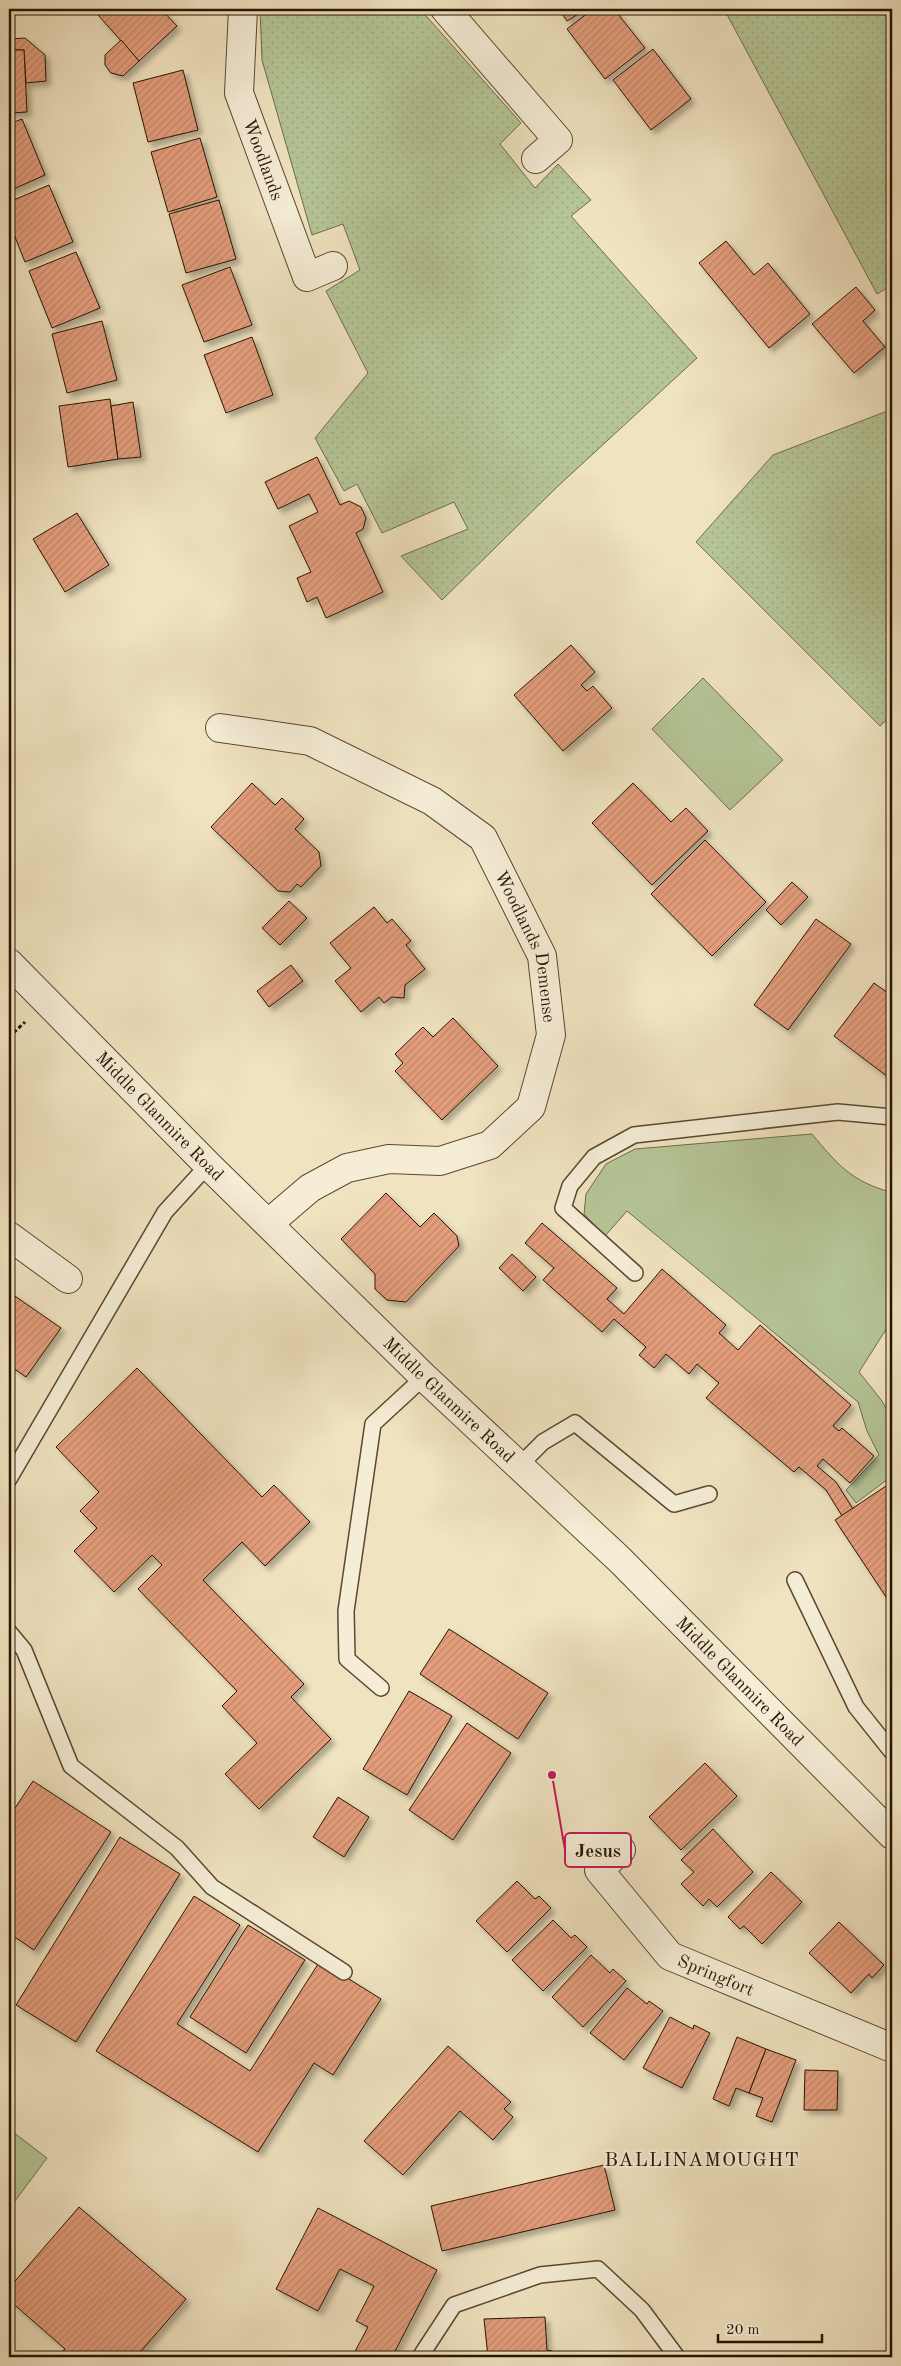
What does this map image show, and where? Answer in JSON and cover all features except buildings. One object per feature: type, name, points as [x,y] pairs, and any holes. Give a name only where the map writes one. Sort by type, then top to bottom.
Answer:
[{"type":"street","name":"Woodlands","points":[[243,9],[239,93],[307,277],[333,266]]},
{"type":"street","points":[[445,9],[558,140],[536,159]]},
{"type":"street","name":"Woodlands Demense","points":[[220,728],[310,741],[432,801],[483,838],[542,956],[551,1035],[531,1107],[490,1145],[440,1161],[389,1159],[347,1168],[310,1188],[269,1223]]},
{"type":"street","name":"Middle Glanmire Road","points":[[9,963],[208,1164],[424,1377],[620,1560],[892,1835]]},
{"type":"street","points":[[9,1236],[68,1279]]},
{"type":"street","name":"Springfort","points":[[621,1850],[599,1870],[670,1956],[892,2048]]},
{"type":"lane","points":[[635,1273],[563,1208],[570,1186],[594,1157],[634,1135],[838,1112],[892,1117]]},
{"type":"lane","points":[[9,1480],[165,1212],[208,1164]]},
{"type":"lane","points":[[380,1688],[347,1658],[346,1611],[372,1424],[424,1377]]},
{"type":"lane","points":[[519,1466],[543,1442],[575,1423],[674,1504],[709,1494]]},
{"type":"lane","points":[[795,1580],[856,1708],[892,1752]]},
{"type":"lane","points":[[9,1632],[24,1650],[35,1682],[71,1766],[177,1848],[212,1886],[344,1972]]},
{"type":"lane","points":[[420,2357],[454,2304],[540,2275],[598,2269],[642,2310],[677,2357]]},
{"type":"green space","points":[[260,9],[420,9],[521,123],[500,144],[535,188],[558,164],[591,200],[571,216],[697,358],[557,487],[442,600],[401,556],[468,529],[454,502],[382,533],[357,484],[344,491],[315,438],[368,373],[326,291],[360,270],[343,224],[312,235],[262,60]]},
{"type":"green space","points":[[724,9],[892,9],[892,285],[877,294]]},
{"type":"green space","points":[[890,410],[892,414],[892,715],[880,726],[696,542],[773,455]]},
{"type":"green space","points":[[703,678],[783,760],[730,810],[652,729]]},
{"type":"green space","points":[[812,1134],[837,1163],[855,1177],[876,1188],[890,1192],[892,1189],[892,1320],[859,1372],[882,1401],[892,1419],[892,1476],[856,1503],[846,1490],[879,1455],[867,1431],[858,1402],[627,1211],[605,1236],[584,1214],[586,1194],[606,1164],[635,1149]]},
{"type":"green space","points":[[9,2129],[47,2158],[9,2209]]},
{"type":"place","name":"Jesus","points":[[552,1775]]},
{"type":"district","name":"BALLINAMOUGHT","points":[[702,2159]]}]
